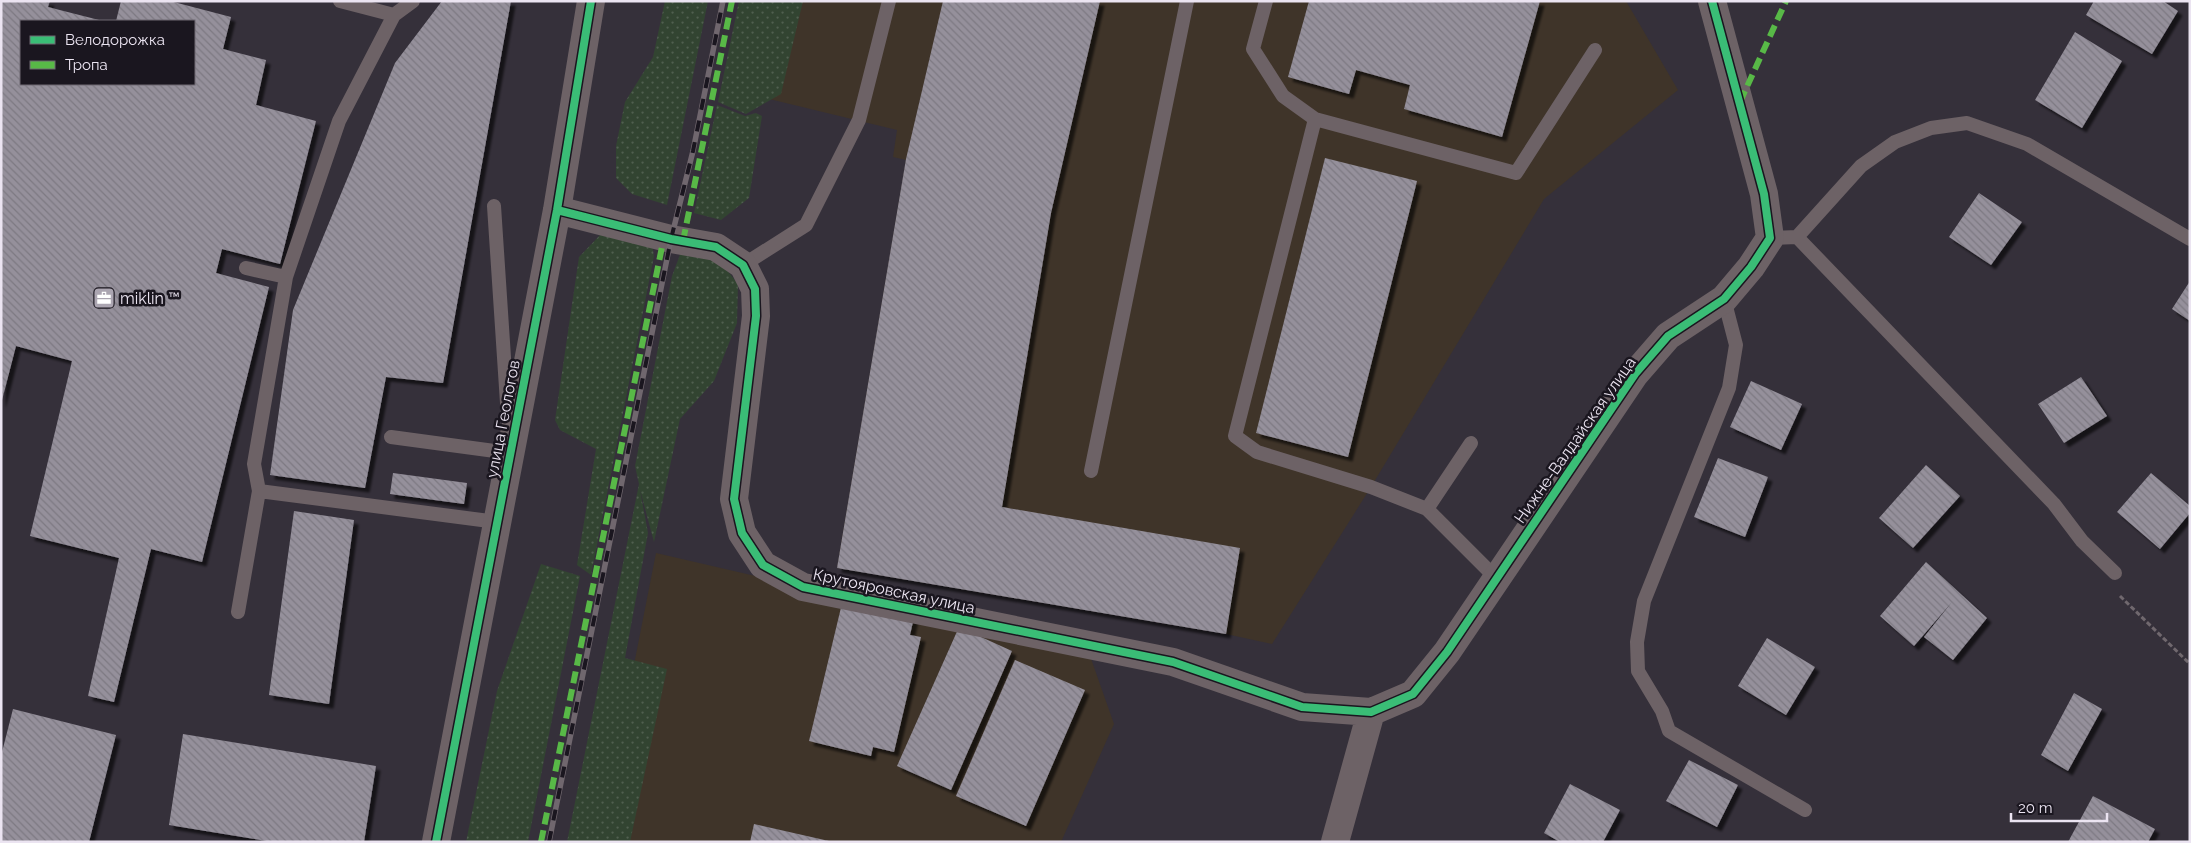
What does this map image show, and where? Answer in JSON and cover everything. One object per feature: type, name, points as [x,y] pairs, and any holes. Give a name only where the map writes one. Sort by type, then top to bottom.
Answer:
[{"type":"street","name":"улица Геологов","points":[[436,842],[558,210],[591,1]]},
{"type":"street","points":[[1712,1],[1764,194],[1770,238]]},
{"type":"street","name":"Крутояровская улица","points":[[558,210],[671,239],[716,247],[743,265],[755,289],[756,316],[734,499],[742,533],[763,565],[803,586],[1173,662],[1302,707],[1371,712]]},
{"type":"street","name":"Нижне-Валдайская улица","points":[[1371,712],[1413,694],[1447,652],[1635,374],[1668,336],[1724,300],[1751,267],[1770,238]]},
{"type":"street","points":[[1335,842],[1371,712]]},
{"type":"lane","points":[[340,1],[394,14]]},
{"type":"lane","points":[[238,612],[259,491],[254,464],[286,277],[339,121],[394,14],[413,1]]},
{"type":"lane","points":[[743,265],[806,225],[859,120],[889,1]]},
{"type":"lane","points":[[1092,471],[1187,1]]},
{"type":"lane","points":[[1266,1],[1253,49],[1283,96],[1315,120],[1516,174],[1595,50]]},
{"type":"lane","points":[[1315,120],[1235,436],[1257,452],[1371,487],[1427,509],[1497,578]]},
{"type":"lane","points":[[1770,238],[1797,237],[1861,166],[1895,142],[1931,128],[1967,123],[2027,144],[2190,239]]},
{"type":"lane","points":[[391,437],[510,453],[494,206]]},
{"type":"lane","points":[[1797,237],[2054,504],[2082,541],[2115,573]]},
{"type":"lane","points":[[246,268],[286,277]]},
{"type":"lane","points":[[1724,300],[1736,345],[1729,388],[1644,601],[1637,642],[1638,671],[1662,711],[1669,731],[1805,810]]},
{"type":"lane","points":[[1427,509],[1471,443]]},
{"type":"lane","points":[[259,491],[497,522]]},
{"type":"path","points":[[2115,573],[2118,594],[2190,664]]},
{"type":"shaded area","points":[[779,1],[1626,1],[1678,90],[1544,199],[1371,487],[1272,644],[1226,634],[837,568],[906,160],[893,157],[897,130],[757,96]]},
{"type":"shaded area","points":[[656,553],[1089,653],[1114,724],[1061,842],[599,842]]},
{"type":"green space","points":[[665,1],[708,1],[667,205],[632,194],[616,178],[616,146],[625,102],[653,57]]},
{"type":"green space","points":[[739,1],[803,1],[781,94],[746,114],[718,102]]},
{"type":"green space","points":[[717,105],[745,116],[756,113],[762,116],[749,198],[721,220],[694,213]]},
{"type":"green space","points":[[602,233],[652,244],[654,256],[591,575],[577,565],[596,449],[560,430],[555,420],[579,257]]},
{"type":"green space","points":[[681,252],[718,259],[738,284],[737,323],[714,381],[680,419],[654,542],[640,490],[648,533],[625,658],[667,669],[630,842],[567,842],[639,484],[635,466],[672,276]]},
{"type":"green space","points":[[541,564],[580,576],[528,842],[466,842],[497,691]]},
{"type":"building","points":[[1,1],[50,1],[48,7],[99,20],[20,20],[20,85],[195,85],[195,20],[116,20],[121,1],[170,1],[231,17],[223,49],[266,60],[256,105],[316,121],[280,264],[222,249],[216,273],[269,287],[202,562],[151,549],[114,702],[88,696],[119,558],[30,536],[72,361],[16,346],[1,404]]},
{"type":"building","points":[[442,1],[511,1],[443,383],[386,377],[365,488],[270,475],[293,310],[395,63]]},
{"type":"building","points":[[943,1],[1100,1],[1051,213],[1002,507],[1240,548],[1226,634],[837,568],[906,159]]},
{"type":"building","points":[[1309,1],[1540,1],[1502,137],[1404,109],[1410,85],[1356,70],[1349,94],[1288,77]]},
{"type":"building","points":[[2094,1],[2163,1],[2178,11],[2152,54],[2086,15]]},
{"type":"building","points":[[2075,32],[2122,61],[2082,128],[2035,100]]},
{"type":"building","points":[[1325,158],[1417,181],[1348,457],[1256,433]]},
{"type":"building","points":[[1979,193],[2022,222],[1991,265],[1949,237]]},
{"type":"building","points":[[2190,281],[2190,321],[2172,309]]},
{"type":"building","points":[[2081,377],[2107,416],[2064,443],[2038,404]]},
{"type":"building","points":[[1751,381],[1802,404],[1781,450],[1730,427]]},
{"type":"building","points":[[1718,458],[1768,477],[1745,537],[1694,517]]},
{"type":"building","points":[[1926,465],[1960,496],[1913,548],[1879,518]]},
{"type":"building","points":[[393,473],[467,483],[464,504],[390,494]]},
{"type":"building","points":[[2151,473],[2190,506],[2190,513],[2160,549],[2117,512]]},
{"type":"building","points":[[294,511],[354,520],[329,704],[269,695]]},
{"type":"building","points":[[1926,562],[1987,618],[1953,660],[1924,637],[1952,602],[1914,646],[1880,616]]},
{"type":"building","points":[[844,595],[915,613],[910,635],[921,637],[894,752],[873,747],[871,756],[809,741]]},
{"type":"building","points":[[959,627],[1012,651],[951,790],[897,766]]},
{"type":"building","points":[[1767,638],[1815,667],[1786,715],[1738,686]]},
{"type":"building","points":[[1015,660],[1085,690],[1026,826],[956,796]]},
{"type":"building","points":[[2074,693],[2102,709],[2068,771],[2041,755]]},
{"type":"building","points":[[13,709],[116,735],[89,842],[1,842],[1,756]]},
{"type":"building","points":[[183,734],[376,766],[364,842],[273,842],[169,825]]},
{"type":"building","points":[[1689,760],[1738,785],[1717,827],[1666,801]]},
{"type":"building","points":[[1570,784],[1620,810],[1603,842],[1560,842],[1544,833]]},
{"type":"building","points":[[2093,796],[2155,829],[2148,842],[2068,842]]},
{"type":"building","points":[[754,824],[829,841],[829,842],[750,842]]},
{"type":"railway","points":[[549,842],[671,239],[693,151],[723,1]]},
{"type":"marked path","points":[[683,241],[732,1]]},
{"type":"marked path","points":[[1740,102],[1786,1]]},
{"type":"marked path","points":[[541,842],[664,237]]},
{"type":"cycle path","points":[[436,842],[557,210],[591,1]]},
{"type":"cycle path","points":[[557,210],[671,239],[716,247],[743,265],[755,289],[756,316],[734,499],[742,533],[763,565],[803,587],[1173,662],[1302,707],[1371,712],[1413,694],[1447,652],[1635,374],[1668,336],[1724,299],[1751,267],[1770,238],[1764,194],[1712,1]]},
{"type":"place","name":"miklin ™","points":[[104,298]]}]
